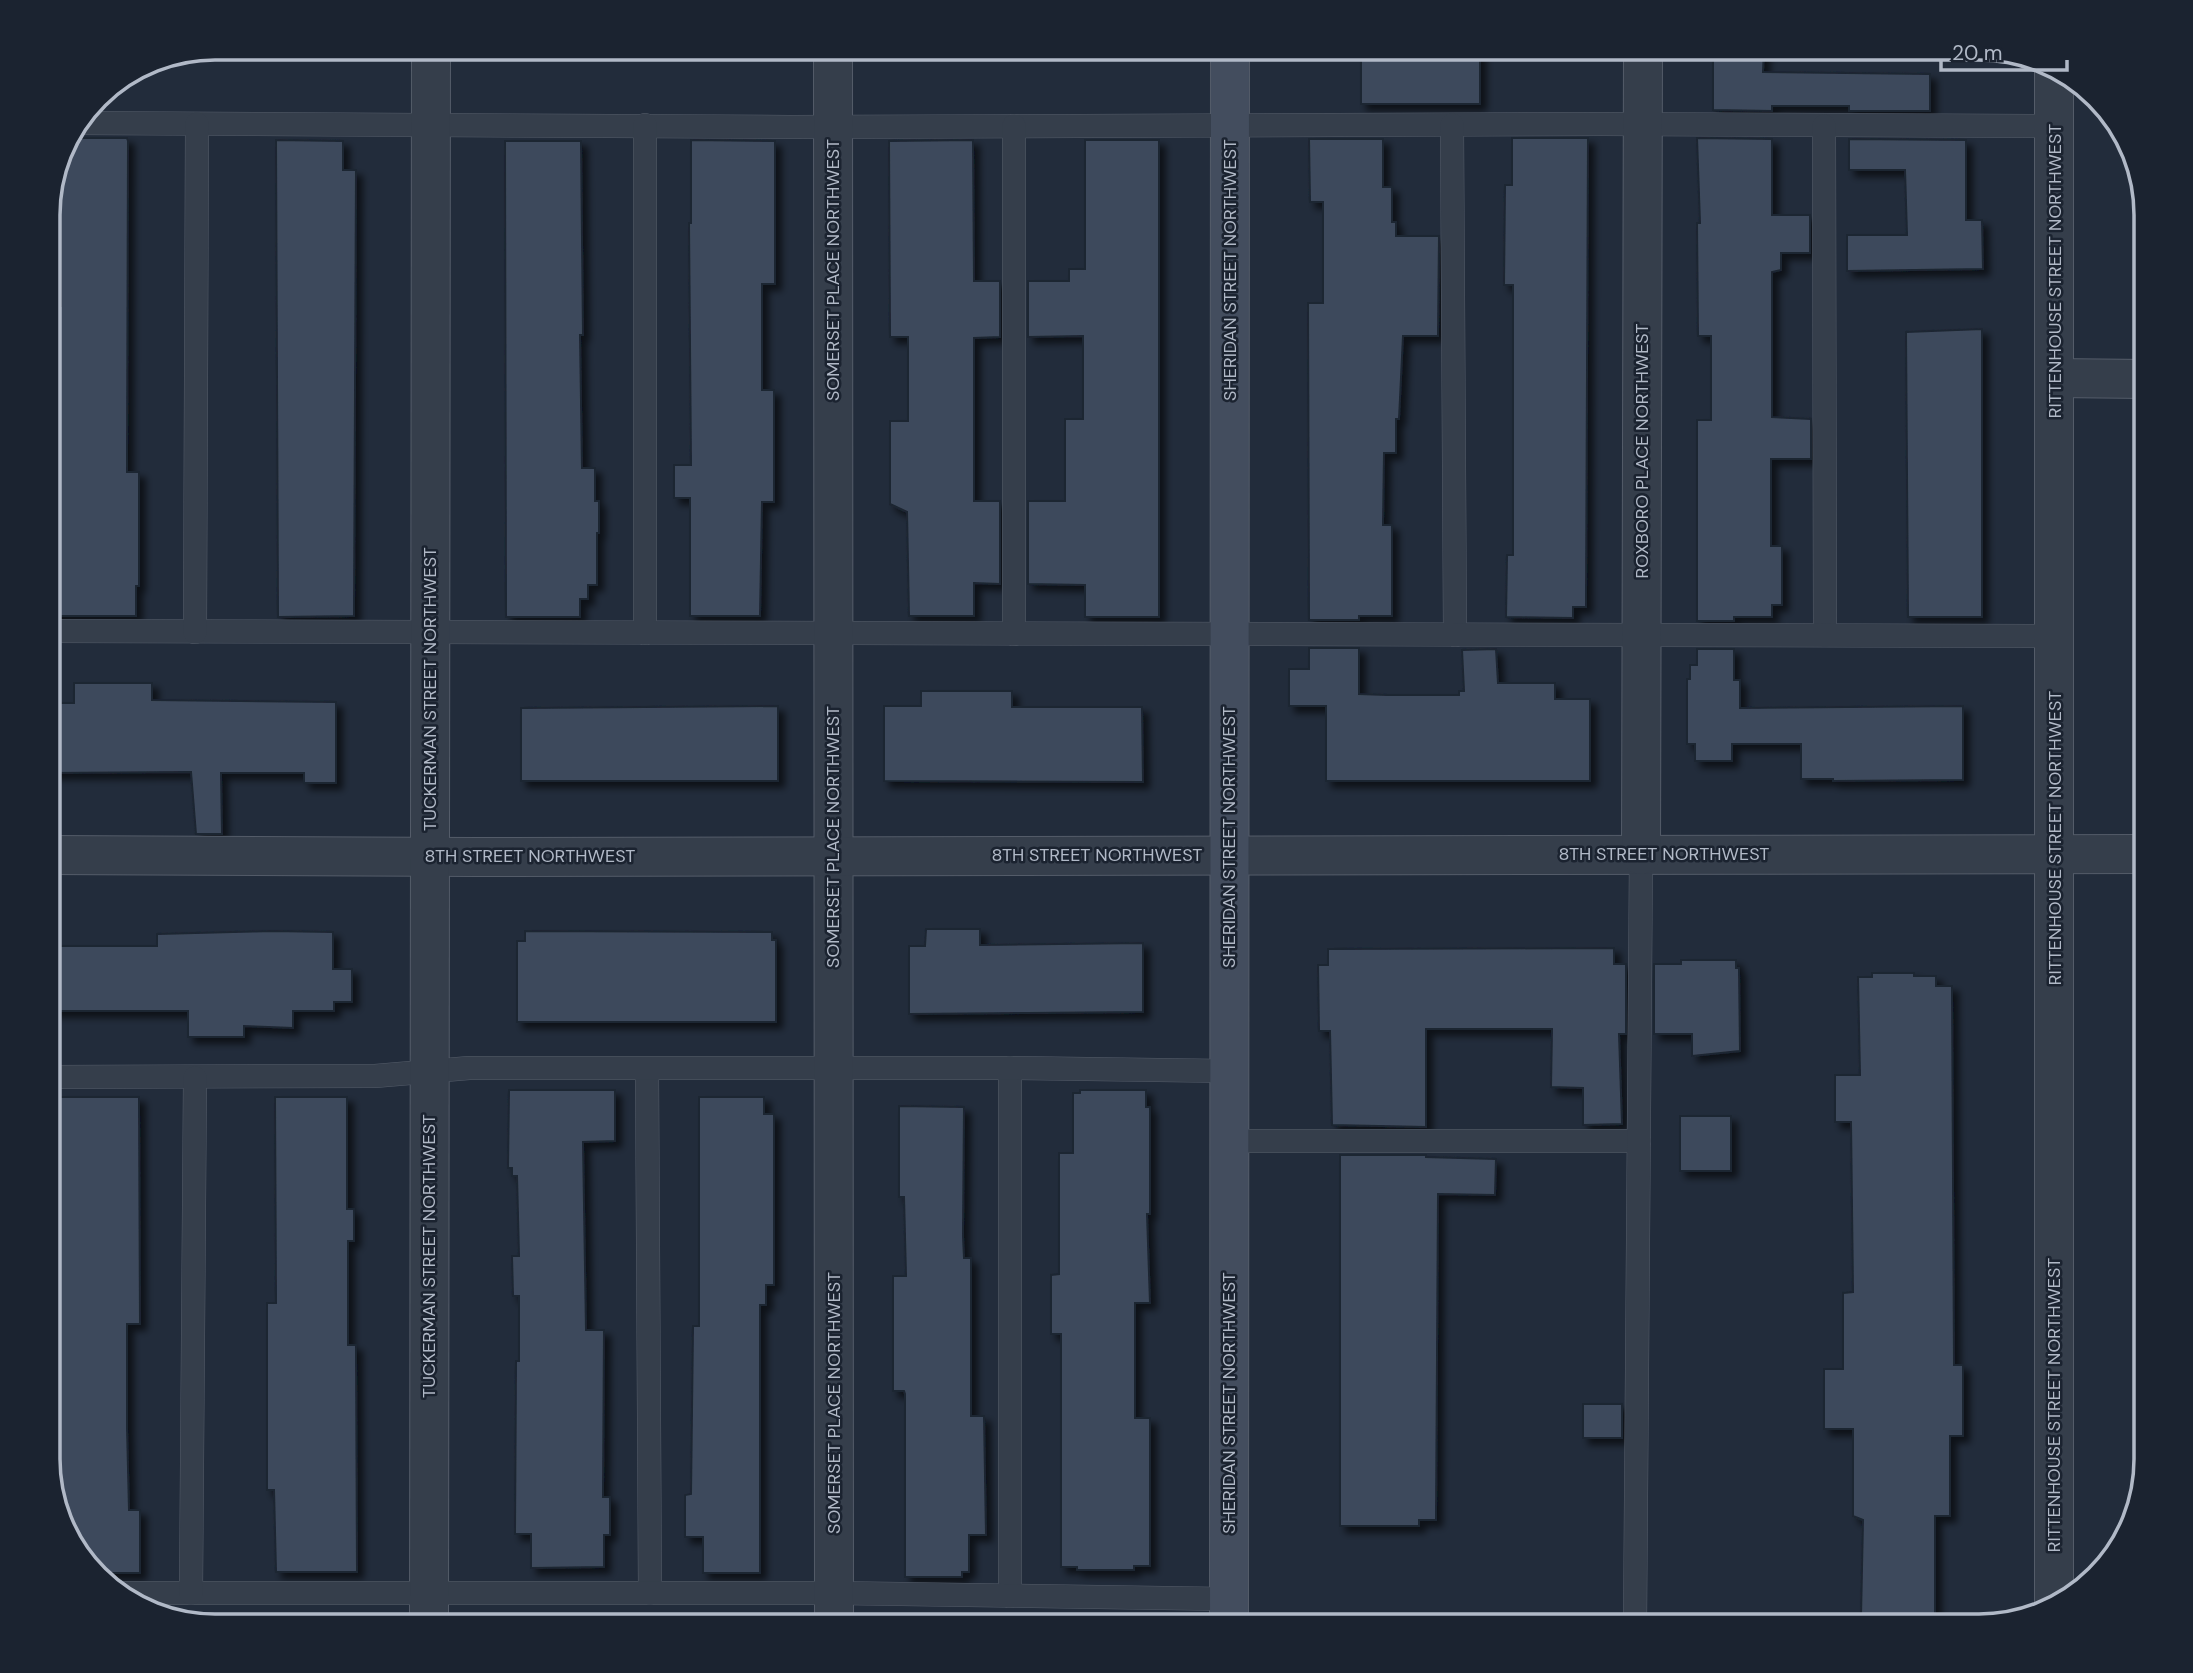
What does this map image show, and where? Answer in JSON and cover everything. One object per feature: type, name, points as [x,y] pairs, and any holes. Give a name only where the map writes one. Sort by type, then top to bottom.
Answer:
[{"type":"street","name":"TUCKERMAN STREET NORTHWEST","points":[[429,1609],[430,60]]},
{"type":"street","name":"SOMERSET PLACE NORTHWEST","points":[[833,60],[834,1609]]},
{"type":"street","name":"SHERIDAN STREET NORTHWEST","points":[[1229,1612],[1230,60]]},
{"type":"street","name":"ROXBORO PLACE NORTHWEST","points":[[1641,855],[1643,60]]},
{"type":"street","name":"RITTENHOUSE STREET NORTHWEST","points":[[2053,1594],[2054,79]]},
{"type":"street","points":[[2055,378],[2134,379]]},
{"type":"street","name":"8TH STREET NORTHWEST","points":[[60,855],[2134,854]]},
{"type":"lane","points":[[90,123],[2055,126]]},
{"type":"lane","points":[[195,632],[197,124]]},
{"type":"lane","points":[[645,125],[645,633]]},
{"type":"lane","points":[[1452,125],[1455,635]]},
{"type":"lane","points":[[1014,126],[1014,634]]},
{"type":"lane","points":[[1824,126],[1825,635]]},
{"type":"lane","points":[[60,631],[2055,636]]},
{"type":"lane","points":[[1635,1614],[1641,855]]},
{"type":"lane","points":[[60,1077],[375,1076],[468,1068],[1010,1068],[1229,1071]]},
{"type":"lane","points":[[1010,1068],[1010,1596]]},
{"type":"lane","points":[[648,1070],[650,1593]]},
{"type":"lane","points":[[191,1593],[195,1078]]},
{"type":"lane","points":[[1229,1141],[1639,1141]]},
{"type":"lane","points":[[137,1593],[191,1593],[429,1609],[650,1593],[834,1609],[1010,1596],[1229,1612]]},
{"type":"building","points":[[1361,60],[1480,60],[1480,104],[1361,104]]},
{"type":"building","points":[[1713,60],[1763,60],[1763,72],[1930,74],[1930,111],[1849,111],[1849,106],[1772,106],[1772,111],[1713,110]]},
{"type":"building","points":[[80,138],[127,138],[127,472],[139,472],[139,586],[136,586],[136,616],[60,616],[60,204],[71,155]]},
{"type":"building","points":[[1512,138],[1588,138],[1586,607],[1573,607],[1573,618],[1506,617],[1507,555],[1513,555],[1513,285],[1504,285],[1505,185],[1512,185]]},
{"type":"building","points":[[1697,138],[1772,139],[1772,215],[1810,215],[1810,253],[1781,253],[1781,270],[1772,272],[1772,417],[1811,419],[1811,459],[1771,459],[1771,546],[1782,546],[1782,605],[1772,605],[1772,617],[1697,621],[1697,420],[1711,420],[1711,336],[1698,336],[1697,223],[1700,223]]},
{"type":"building","points":[[1309,139],[1383,139],[1383,187],[1392,187],[1392,222],[1396,222],[1396,236],[1439,236],[1438,336],[1403,336],[1396,453],[1384,453],[1383,525],[1392,525],[1392,616],[1359,616],[1359,620],[1309,620],[1308,303],[1323,303],[1323,202],[1310,202]]},
{"type":"building","points":[[1849,139],[1966,140],[1966,220],[1982,220],[1983,269],[1847,271],[1847,235],[1907,235],[1905,170],[1849,170]]},
{"type":"building","points":[[276,140],[343,141],[343,170],[356,170],[354,616],[278,617]]},
{"type":"building","points":[[691,140],[775,141],[775,284],[762,284],[762,390],[774,390],[774,502],[762,502],[760,616],[690,616],[690,498],[674,498],[674,465],[691,465]]},
{"type":"building","points":[[973,140],[974,281],[1000,281],[1000,337],[974,338],[974,501],[1000,501],[1000,584],[974,583],[974,616],[909,616],[907,512],[890,504],[890,421],[908,421],[908,337],[890,337],[889,141]]},
{"type":"building","points":[[1085,140],[1159,140],[1159,617],[1085,617],[1085,585],[1028,584],[1028,501],[1065,501],[1065,419],[1083,419],[1083,336],[1028,337],[1028,281],[1069,281],[1069,269],[1085,269]]},
{"type":"building","points":[[505,141],[581,141],[582,468],[595,468],[599,533],[597,585],[588,585],[588,599],[580,599],[580,617],[506,617]]},
{"type":"building","points":[[1982,329],[1982,617],[1908,617],[1906,332]]},
{"type":"building","points":[[1309,648],[1359,648],[1359,694],[1388,695],[1459,695],[1459,691],[1464,691],[1462,650],[1496,649],[1498,683],[1555,683],[1555,699],[1590,699],[1590,781],[1326,781],[1326,706],[1289,706],[1289,669],[1309,669]]},
{"type":"building","points":[[1697,649],[1734,649],[1734,680],[1740,680],[1740,708],[1963,706],[1963,780],[1801,779],[1801,744],[1732,744],[1732,761],[1695,761],[1695,744],[1687,744],[1687,679],[1690,679],[1690,665],[1697,665]]},
{"type":"building","points":[[74,683],[152,683],[152,700],[336,702],[336,783],[304,783],[304,773],[221,773],[222,834],[196,834],[191,772],[60,773],[60,703],[74,703]]},
{"type":"building","points":[[921,691],[1012,691],[1012,707],[1142,707],[1143,782],[884,781],[884,706],[921,706]]},
{"type":"building","points":[[778,706],[778,781],[521,781],[521,708]]},
{"type":"building","points":[[926,929],[980,929],[980,945],[1143,943],[1143,1012],[909,1014],[909,946],[925,946]]},
{"type":"building","points":[[525,931],[772,932],[772,940],[776,940],[776,1022],[517,1022],[517,941],[525,941]]},
{"type":"building","points":[[333,932],[333,969],[352,969],[352,1002],[334,1002],[334,1011],[293,1011],[293,1028],[244,1026],[244,1037],[188,1037],[188,1011],[60,1011],[60,946],[157,946],[157,934]]},
{"type":"building","points":[[1614,948],[1614,964],[1626,964],[1626,1034],[1619,1034],[1622,1124],[1583,1125],[1583,1088],[1551,1087],[1552,1029],[1426,1029],[1426,1127],[1332,1125],[1330,1031],[1319,1031],[1318,965],[1328,965],[1328,949]]},
{"type":"building","points":[[1681,960],[1736,960],[1736,968],[1739,968],[1740,1051],[1692,1056],[1692,1034],[1654,1034],[1654,964],[1681,964]]},
{"type":"building","points":[[1872,973],[1914,973],[1914,976],[1936,976],[1936,986],[1952,986],[1954,1365],[1963,1365],[1963,1436],[1950,1436],[1950,1516],[1935,1516],[1935,1614],[1861,1614],[1863,1520],[1853,1516],[1853,1429],[1824,1429],[1824,1369],[1843,1369],[1843,1293],[1853,1292],[1851,1122],[1835,1122],[1835,1075],[1860,1075],[1858,977],[1872,977]]},
{"type":"building","points":[[509,1090],[615,1090],[615,1141],[583,1142],[586,1330],[604,1330],[603,1497],[610,1497],[610,1535],[604,1535],[604,1567],[531,1568],[531,1534],[515,1534],[519,1296],[513,1296],[512,1256],[519,1256],[517,1176],[512,1176],[512,1168],[508,1168]]},
{"type":"building","points":[[1080,1090],[1146,1090],[1146,1107],[1150,1107],[1150,1214],[1147,1214],[1150,1303],[1135,1303],[1135,1418],[1150,1418],[1150,1566],[1134,1566],[1134,1570],[1077,1570],[1077,1567],[1061,1567],[1061,1334],[1051,1334],[1051,1275],[1059,1274],[1059,1153],[1073,1153],[1073,1093],[1080,1093]]},
{"type":"building","points":[[60,1097],[139,1097],[140,1324],[127,1324],[127,1427],[129,1510],[140,1510],[140,1573],[110,1573],[98,1561],[80,1536],[62,1488]]},
{"type":"building","points":[[275,1097],[347,1097],[347,1209],[354,1209],[354,1241],[348,1241],[348,1345],[356,1345],[357,1572],[276,1572],[274,1490],[267,1490],[267,1303],[276,1303]]},
{"type":"building","points":[[699,1097],[764,1097],[764,1114],[774,1114],[774,1285],[766,1285],[766,1305],[760,1305],[760,1573],[703,1573],[703,1537],[685,1537],[685,1495],[691,1494],[693,1326],[699,1326]]},
{"type":"building","points":[[899,1106],[964,1107],[963,1236],[964,1258],[971,1258],[971,1416],[984,1416],[986,1535],[969,1535],[969,1572],[962,1572],[962,1577],[905,1577],[905,1394],[904,1391],[893,1391],[893,1276],[906,1276],[904,1197],[899,1197]]},
{"type":"building","points":[[1680,1116],[1731,1116],[1731,1171],[1680,1171]]},
{"type":"building","points":[[1340,1155],[1426,1155],[1496,1159],[1495,1195],[1438,1194],[1436,1520],[1419,1520],[1419,1526],[1340,1526]]},
{"type":"building","points":[[1583,1404],[1622,1404],[1622,1438],[1583,1438]]}]
